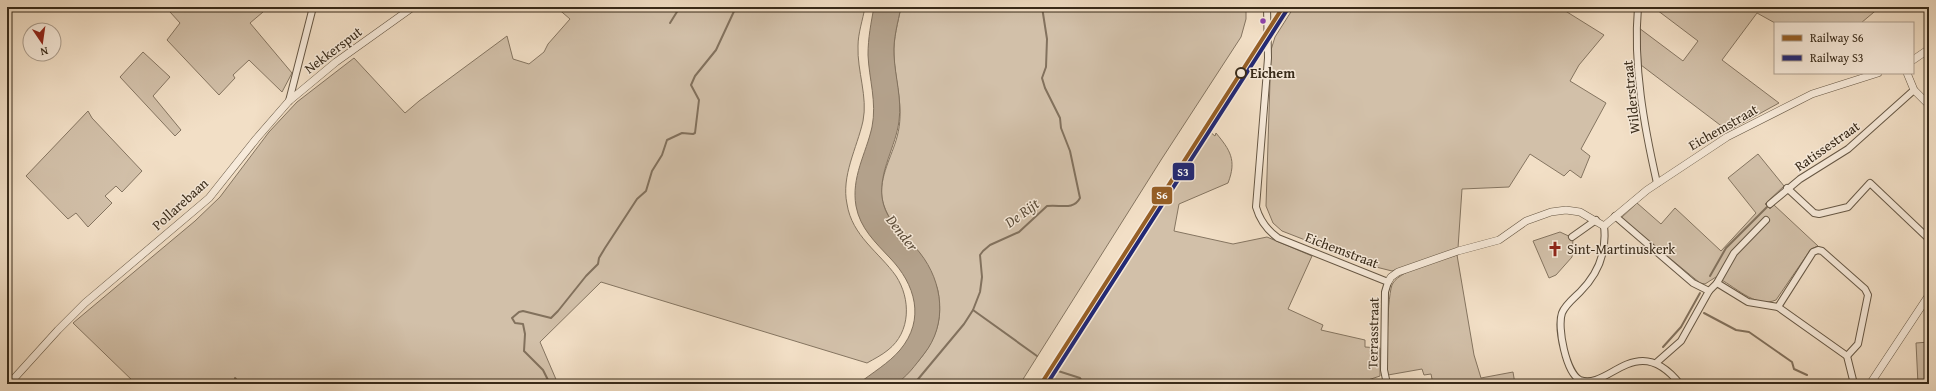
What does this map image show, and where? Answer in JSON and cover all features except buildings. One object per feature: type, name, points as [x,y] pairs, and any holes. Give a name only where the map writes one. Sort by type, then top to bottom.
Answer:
[{"type":"street","name":"Pollarebaan","points":[[9,384],[58,330],[85,303],[209,198],[256,139],[289,101],[313,7]]},
{"type":"street","name":"Nekkersput","points":[[289,101],[336,62],[413,7]]},
{"type":"street","name":"Eichemstraat","points":[[1267,7],[1268,58],[1256,207],[1258,216],[1269,232],[1278,238],[1388,282],[1391,277],[1398,272],[1458,251],[1499,240],[1526,221],[1544,214],[1566,210],[1580,212],[1604,226],[1657,183],[1727,137],[1812,94],[1875,74]]},
{"type":"street","name":"Wilderstraat","points":[[1638,7],[1637,19],[1641,94],[1645,130],[1657,183]]},
{"type":"street","points":[[1914,59],[1929,48]]},
{"type":"street","points":[[1907,74],[1914,90],[1929,105]]},
{"type":"street","name":"Ratissestraat","points":[[1770,204],[1787,188],[1848,149],[1914,90]]},
{"type":"street","name":"Ratissestraat","points":[[1787,188],[1814,212],[1819,214],[1848,207],[1870,183],[1929,239]]},
{"type":"street","points":[[1615,216],[1694,283],[1709,291]]},
{"type":"street","points":[[1572,237],[1596,220]]},
{"type":"street","points":[[1656,363],[1681,341],[1709,291],[1717,283],[1734,253],[1766,220]]},
{"type":"street","points":[[1604,226],[1605,238],[1599,266],[1591,281],[1565,308],[1562,314],[1561,330],[1571,371],[1576,378],[1582,382],[1591,383],[1640,362],[1649,361],[1656,363],[1675,378],[1680,384]]},
{"type":"street","points":[[1778,307],[1813,252],[1818,250],[1822,251],[1866,289],[1868,294],[1858,344],[1847,356]]},
{"type":"street","name":"Terrasstraat","points":[[1387,384],[1384,370],[1385,292],[1388,282]]},
{"type":"street","points":[[1717,283],[1748,302],[1778,307],[1847,356],[1854,384]]},
{"type":"street","points":[[1870,384],[1929,295]]},
{"type":"shaded area","points":[[174,7],[259,7],[263,12],[250,23],[292,73],[282,92],[249,60],[233,75],[235,78],[219,95],[167,40],[180,23],[170,12]]},
{"type":"shaded area","points":[[556,7],[865,7],[858,41],[864,112],[863,121],[850,162],[846,183],[846,194],[850,215],[860,235],[889,267],[901,285],[906,305],[906,315],[905,325],[896,343],[886,352],[867,363],[601,282],[540,342],[558,384],[136,384],[73,323],[195,221],[220,197],[269,132],[297,102],[354,58],[405,113],[507,36],[513,59],[529,64],[544,52],[548,44],[570,19]]},
{"type":"shaded area","points":[[874,7],[901,7],[894,43],[900,112],[895,140],[883,178],[882,197],[884,206],[887,214],[897,228],[928,264],[938,290],[940,303],[937,330],[932,342],[907,375],[891,385],[858,384],[896,355],[908,338],[913,326],[915,314],[911,290],[906,279],[899,268],[869,234],[861,221],[856,206],[855,195],[857,175],[872,127],[874,109],[868,55],[869,37]]},
{"type":"shaded area","points":[[901,7],[1246,7],[1246,19],[1241,37],[1161,160],[1020,384],[894,384],[913,367],[928,348],[934,337],[940,313],[939,295],[936,285],[891,221],[883,204],[882,198],[882,182],[899,127],[900,106],[894,43]]},
{"type":"shaded area","points":[[1294,7],[1559,7],[1604,35],[1579,65],[1570,81],[1606,103],[1581,149],[1590,156],[1581,178],[1570,170],[1564,176],[1530,154],[1509,187],[1462,189],[1458,248],[1392,271],[1372,266],[1282,231],[1273,223],[1266,206],[1271,50],[1275,37]]},
{"type":"shaded area","points":[[1653,7],[1880,7],[1862,22],[1774,22],[1757,13],[1722,60],[1779,103],[1728,131],[1641,65],[1639,28],[1683,61],[1698,41]]},
{"type":"shaded area","points":[[143,52],[170,77],[153,96],[181,130],[175,136],[120,77]]},
{"type":"shaded area","points":[[88,111],[92,118],[142,171],[122,192],[116,186],[105,196],[112,203],[88,227],[76,213],[68,219],[26,176]]},
{"type":"shaded area","points":[[1210,132],[1215,136],[1216,133],[1231,156],[1231,175],[1228,183],[1179,204],[1174,231],[1233,244],[1267,237],[1312,256],[1288,309],[1323,325],[1321,330],[1365,340],[1365,347],[1380,348],[1380,376],[1356,384],[1050,384],[1058,372],[1055,369]]},
{"type":"shaded area","points":[[1758,154],[1784,186],[1765,204],[1770,209],[1774,205],[1818,246],[1811,249],[1776,300],[1768,302],[1753,299],[1716,277],[1705,284],[1700,283],[1621,218],[1637,203],[1661,224],[1675,208],[1721,251],[1756,213],[1728,178]]},
{"type":"shaded area","points":[[1560,232],[1573,238],[1572,257],[1556,275],[1549,278],[1533,241]]},
{"type":"shaded area","points":[[1457,255],[1474,355],[1481,378],[1513,372],[1515,384],[1433,384],[1431,374],[1424,375],[1422,369],[1388,375],[1388,313],[1389,299],[1393,283],[1405,273],[1413,269]]},
{"type":"shaded area","points":[[1929,342],[1929,384],[1918,384],[1916,343]]},
{"type":"waterway","points":[[670,23],[680,7]]},
{"type":"waterway","points":[[550,384],[543,370],[524,351],[525,334],[523,324],[515,323],[512,318],[519,312],[523,311],[551,318],[558,311],[586,276],[598,264],[599,258],[637,199],[646,191],[652,171],[662,155],[667,140],[682,133],[695,133],[699,100],[691,85],[695,76],[716,50],[736,7]]},
{"type":"waterway","name":"De Rijt","points":[[914,384],[964,324],[973,310],[980,292],[982,277],[980,255],[983,251],[990,245],[1019,232],[1047,206],[1070,206],[1077,202],[1080,198],[1070,151],[1061,128],[1060,118],[1045,88],[1042,78],[1046,67],[1047,39],[1042,7]]},
{"type":"waterway","points":[[1710,276],[1726,248],[1768,206]]},
{"type":"waterway","points":[[1663,347],[1681,327],[1700,293]]},
{"type":"waterway","points":[[973,310],[1037,356]]},
{"type":"waterway","points":[[1704,313],[1736,330],[1749,332],[1792,362],[1794,369],[1807,375]]},
{"type":"waterway","points":[[1055,370],[1080,378],[1084,384]]},
{"type":"waterway","points":[[235,378],[240,384]]},
{"type":"rail line","name":"S6","points":[[1041,384],[1283,7]]},
{"type":"rail line","name":"S3","points":[[1047,384],[1287,10]]},
{"type":"place","name":"Eichem","points":[[1241,73]]},
{"type":"place","name":"Sint-Martinuskerk","points":[[1555,249]]},
{"type":"water label","name":"Dender","points":[[902,233]]}]
